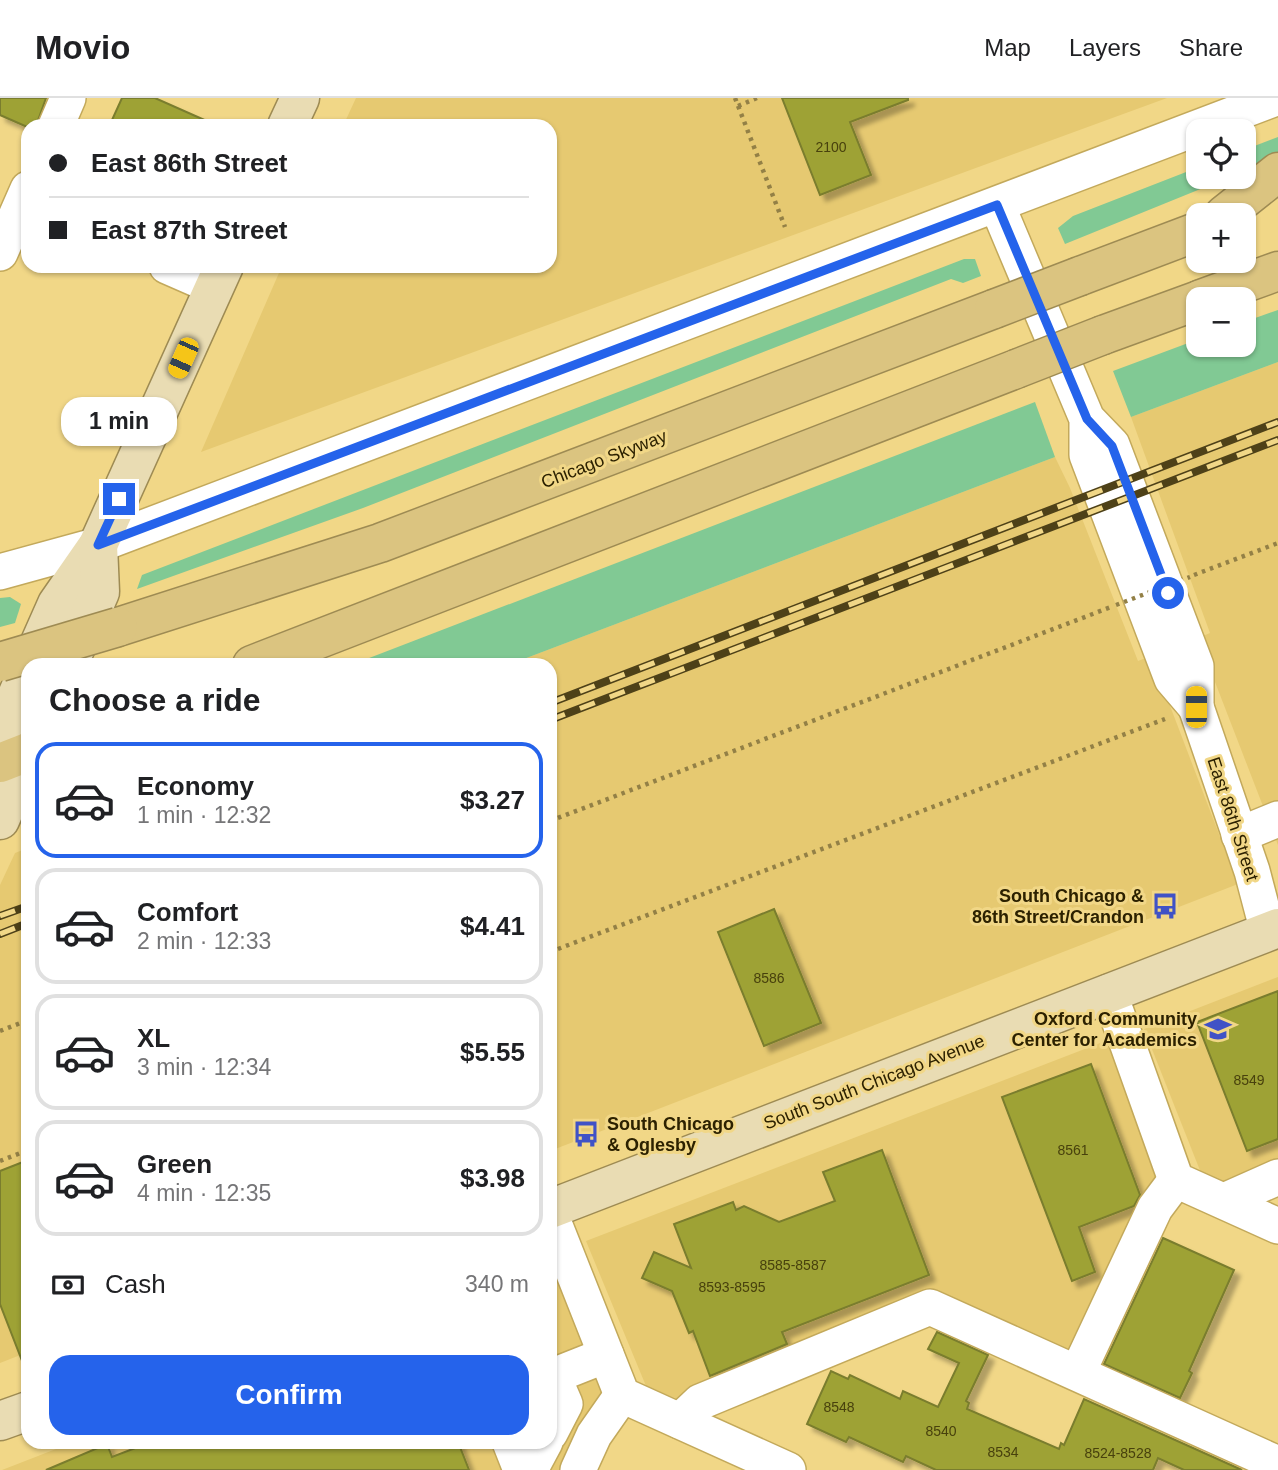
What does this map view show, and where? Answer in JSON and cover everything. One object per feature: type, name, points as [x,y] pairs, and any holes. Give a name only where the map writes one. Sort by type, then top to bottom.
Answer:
[{"type":"highway","points":[[1239,203],[1278,173]]},
{"type":"highway","points":[[1256,209],[1278,201]]},
{"type":"highway","name":"Chicago Skyway","points":[[0,662],[380,543],[1186,235]]},
{"type":"highway","points":[[1235,287],[1278,271]]},
{"type":"highway","points":[[270,658],[1186,305]]},
{"type":"highway","points":[[0,763],[21,756]]},
{"type":"main road","points":[[290,119],[300,98]]},
{"type":"main road","points":[[33,658],[57,604],[98,545],[219,276]]},
{"type":"main road","points":[[71,658],[100,592],[98,545]]},
{"type":"main road","points":[[0,735],[21,686]]},
{"type":"main road","points":[[0,820],[21,770]]},
{"type":"main road","name":"South South Chicago Avenue","points":[[557,1208],[1273,930]]},
{"type":"main road","points":[[0,1422],[21,1414]]},
{"type":"street","points":[[59,119],[68,98]]},
{"type":"street","points":[[0,572],[98,545],[1276,98]]},
{"type":"street","points":[[0,253],[20,197]]},
{"type":"street","name":"East 86th Street","points":[[997,205],[1087,419],[1087,455],[1171,679],[1196,707],[1273,930]]},
{"type":"street","points":[[1239,835],[1278,819]]},
{"type":"street","points":[[1109,992],[1176,1180],[1278,1226]]},
{"type":"street","points":[[1224,1201],[1278,1177]]},
{"type":"street","points":[[1078,1372],[1154,1208],[1176,1180]]},
{"type":"street","points":[[557,1229],[622,1395],[788,1470]]},
{"type":"street","points":[[680,1421],[700,1402],[930,1307],[1278,1464]]},
{"type":"street","points":[[557,1368],[606,1355]]},
{"type":"street","points":[[557,1385],[565,1404],[557,1419]]},
{"type":"street","points":[[578,1470],[594,1435],[622,1395]]},
{"type":"street","points":[[513,1449],[521,1470]]},
{"type":"street","points":[[530,1470],[541,1449]]},
{"type":"path","points":[[735,98],[785,227]]},
{"type":"path","points":[[738,106],[757,98]]},
{"type":"path","points":[[557,818],[1278,543]]},
{"type":"path","points":[[557,949],[1196,707]]},
{"type":"path","points":[[0,1031],[21,1023]]},
{"type":"path","points":[[0,1161],[21,1153]]},
{"type":"shaded area","points":[[356,98],[1167,98],[201,452],[279,273],[557,273],[557,119],[346,119]]},
{"type":"shaded area","points":[[1278,362],[1278,845],[1198,638],[1210,633],[1131,417]]},
{"type":"shaded area","points":[[1055,457],[1070,488],[1138,661],[1151,656],[1238,884],[557,1148],[557,658],[526,658]]},
{"type":"shaded area","points":[[21,851],[21,1355],[0,1363],[0,885],[15,853]]},
{"type":"shaded area","points":[[1278,977],[1278,1177],[1245,1191],[1201,1173],[1144,1029]]},
{"type":"shaded area","points":[[1108,1040],[1162,1197],[1078,1372],[930,1307],[695,1406],[646,1386],[586,1241]]},
{"type":"shaded area","points":[[557,1275],[611,1410],[578,1470],[2,1470],[56,1449],[557,1449]]},
{"type":"green space","points":[[1278,137],[1278,157],[1256,166],[1256,145]]},
{"type":"green space","points":[[1186,172],[1186,189],[1200,189],[1065,244],[1058,228],[1073,216]]},
{"type":"green space","points":[[964,259],[975,259],[981,276],[963,283],[951,279],[363,508],[137,589],[142,575]]},
{"type":"green space","points":[[1278,310],[1278,362],[1131,417],[1113,371],[1186,344],[1186,357],[1256,357],[1256,318]]},
{"type":"green space","points":[[1035,402],[1055,457],[526,658],[369,658]]},
{"type":"green space","points":[[10,597],[21,604],[15,623],[0,627],[0,598]]},
{"type":"building","points":[[0,98],[46,98],[38,119],[21,119],[21,124],[0,115]]},
{"type":"building","points":[[122,98],[155,98],[202,119],[112,119]]},
{"type":"building","points":[[782,98],[908,100],[850,122],[871,175],[820,195]]},
{"type":"building","points":[[774,909],[821,1023],[764,1046],[718,932]]},
{"type":"building","points":[[1278,991],[1278,1139],[1247,1151],[1197,1022]]},
{"type":"building","points":[[1091,1064],[1140,1195],[1134,1206],[1079,1227],[1095,1272],[1072,1281],[1002,1097]]},
{"type":"building","points":[[882,1150],[929,1275],[782,1332],[787,1344],[710,1376],[693,1331],[689,1333],[672,1291],[642,1278],[654,1252],[691,1268],[674,1224],[733,1202],[736,1210],[744,1206],[779,1222],[835,1201],[823,1172]]},
{"type":"building","points":[[21,1163],[21,1358],[0,1304],[0,1171]]},
{"type":"building","points":[[1163,1238],[1234,1270],[1189,1371],[1192,1373],[1180,1398],[1104,1364]]},
{"type":"building","points":[[937,1332],[988,1355],[966,1401],[969,1403],[967,1409],[1059,1449],[1061,1443],[1064,1445],[1084,1399],[1242,1470],[1184,1470],[1158,1458],[1153,1470],[936,1470],[906,1456],[903,1462],[849,1437],[846,1442],[807,1424],[831,1371],[848,1379],[850,1375],[900,1399],[903,1391],[938,1407],[959,1363],[928,1349]]},
{"type":"building","points":[[95,1449],[109,1449],[112,1457],[133,1449],[461,1449],[469,1470],[46,1470]]},
{"type":"railway","points":[[557,700],[1278,422]]},
{"type":"railway","points":[[557,717],[1278,440]]},
{"type":"railway","points":[[0,916],[21,908]]},
{"type":"railway","points":[[0,934],[21,926]]},
{"type":"place","name":"South Chicago & 86th Street/Crandon","points":[[1165,906]]},
{"type":"place","name":"Oxford Community Center for Academics","points":[[1218,1029]]},
{"type":"place","name":"South Chicago & Oglesby","points":[[586,1134]]},
{"type":"route","points":[[119,499],[98,545],[997,205],[1087,419],[1112,446],[1168,593]]}]
